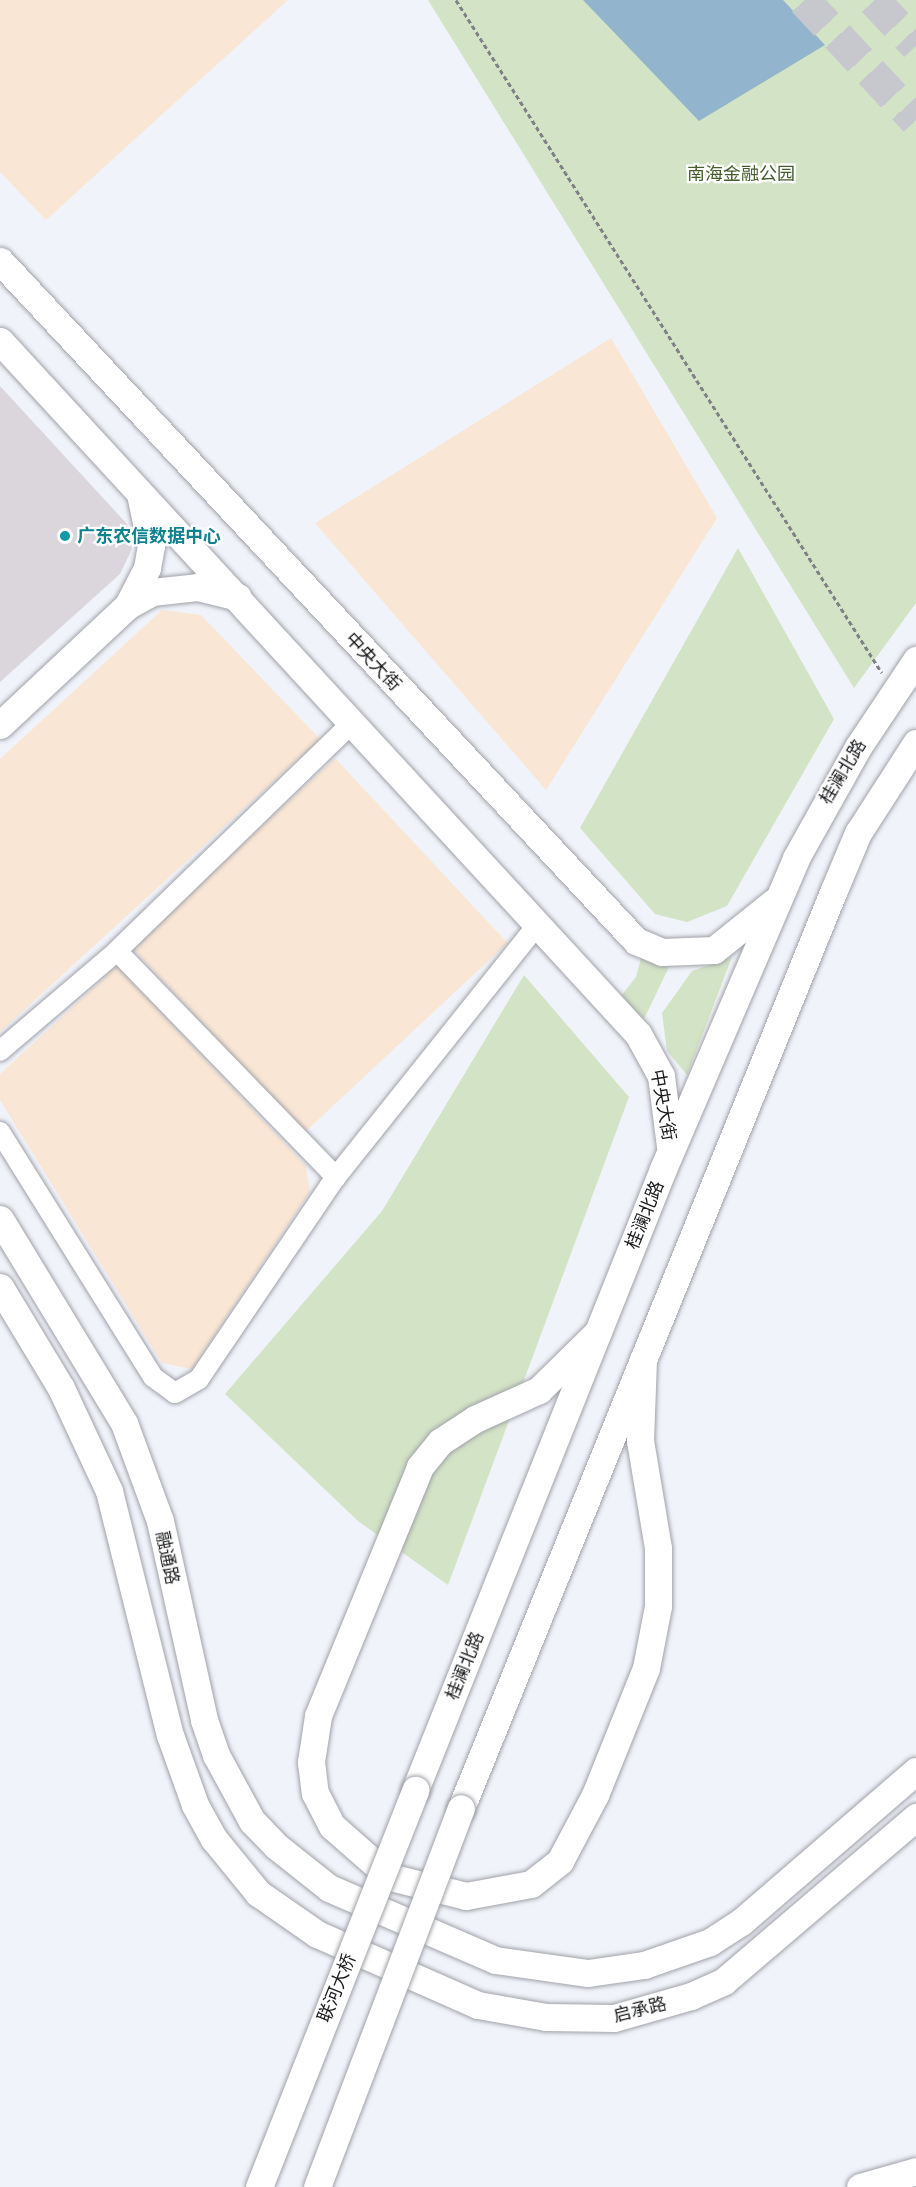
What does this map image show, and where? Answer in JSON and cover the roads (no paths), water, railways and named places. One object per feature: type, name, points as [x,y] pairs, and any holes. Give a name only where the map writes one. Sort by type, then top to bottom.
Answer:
[{"type":"main road","name":"中央大街","points":[[0,261],[636,941],[662,952],[714,950],[779,897]]},
{"type":"main road","name":"中央大街","points":[[0,341],[539,923],[651,1053],[661,1076],[671,1151]]},
{"type":"main road","points":[[127,606],[147,568],[151,546],[138,489]]},
{"type":"main road","points":[[0,725],[127,606],[152,592],[176,586],[238,597]]},
{"type":"main road","name":"桂澜北路","points":[[415,1790],[671,1151],[779,897],[823,806],[916,660]]},
{"type":"main road","points":[[317,2187],[460,1808],[858,833],[916,744]]},
{"type":"main road","name":"融通路","points":[[0,1219],[124,1423],[160,1521],[204,1720],[216,1755],[252,1821],[276,1846],[329,1888],[495,1960],[588,1973],[644,1965],[710,1942],[741,1922],[916,1771]]},
{"type":"main road","name":"融通路","points":[[0,1287],[61,1389],[109,1491],[170,1735],[195,1805],[214,1839],[258,1893],[317,1934]]},
{"type":"main road","points":[[598,1332],[539,1390],[475,1419],[440,1442],[420,1467],[318,1716],[311,1762],[315,1794],[332,1826],[390,1877],[466,1896],[531,1884],[560,1861],[595,1795],[646,1668],[658,1606],[658,1548],[640,1441],[643,1359]]},
{"type":"main road","name":"联河大桥","points":[[259,2187],[415,1790]]},
{"type":"main road","name":"启承路","points":[[317,1934],[478,2005],[546,2017],[615,2018],[691,1996],[724,1981],[916,1817]]},
{"type":"main road","points":[[860,2187],[916,2171]]},
{"type":"street","points":[[0,1051],[117,951],[353,722]]},
{"type":"street","points":[[0,1132],[153,1377],[175,1393],[199,1379],[336,1177],[539,923]]},
{"type":"street","points":[[117,951],[336,1177]]},
{"type":"water","points":[[583,0],[783,0],[825,45],[699,121]]},
{"type":"tunnel","points":[[804,0],[916,120]]},
{"type":"tunnel","points":[[874,0],[916,45]]},
{"type":"place","name":"广东农信数据中心","points":[[65,536]]},
{"type":"park label","name":"南海金融公园","points":[[741,174]]}]
